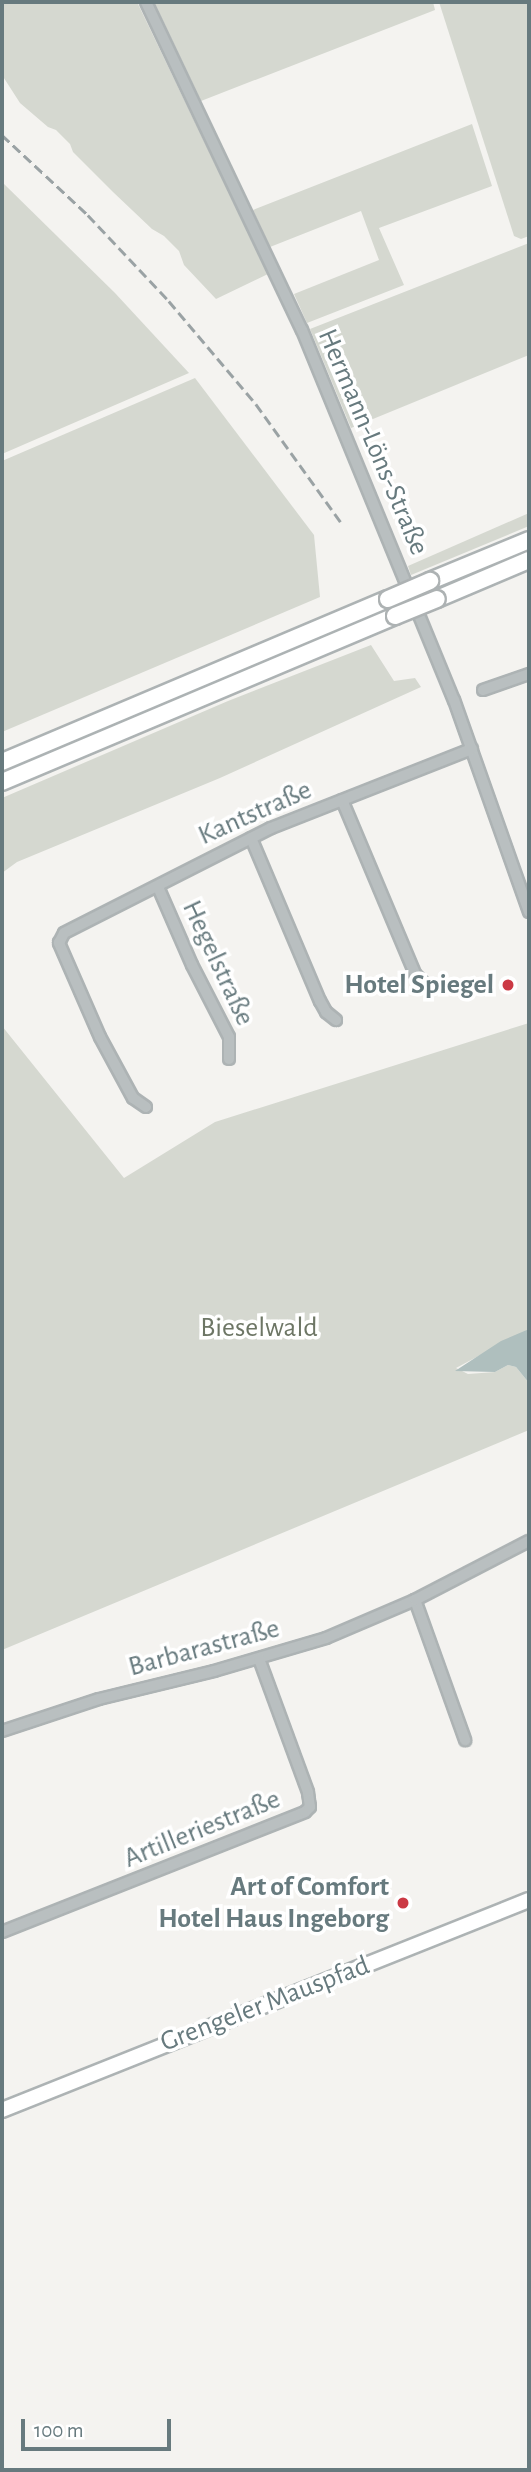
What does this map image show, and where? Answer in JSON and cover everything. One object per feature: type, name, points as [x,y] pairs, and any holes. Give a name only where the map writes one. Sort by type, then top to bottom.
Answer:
[{"type":"highway","points":[[2,762],[529,540]]},
{"type":"highway","points":[[2,782],[529,559]]},
{"type":"main road","name":"Grengeler Mauspfad","points":[[2,2110],[529,1900]]},
{"type":"street","name":"Hermann-Löns-Straße","points":[[146,2],[295,314],[524,879],[529,912]]},
{"type":"street","points":[[483,690],[529,674]]},
{"type":"street","name":"Kantstraße","points":[[146,1107],[133,1098],[100,1037],[59,943],[64,933],[251,838],[472,749]]},
{"type":"street","points":[[342,800],[415,974],[429,988]]},
{"type":"street","points":[[251,838],[320,1001],[326,1013],[336,1020]]},
{"type":"street","name":"Hegelstraße","points":[[158,887],[192,965],[229,1037],[229,1059]]},
{"type":"street","name":"Barbarastraße","points":[[2,1731],[99,1699],[259,1659],[326,1637],[415,1600],[529,1541]]},
{"type":"street","points":[[415,1600],[465,1740]]},
{"type":"street","name":"Artilleriestraße","points":[[2,1932],[306,1812],[310,1807],[308,1792],[259,1659]]},
{"type":"green space","points":[[2,2],[137,2],[268,274],[216,299],[184,265],[179,251],[164,236],[152,229],[113,192],[73,152],[70,144],[56,130],[48,127],[20,103],[2,75]]},
{"type":"green space","points":[[154,2],[433,2],[435,10],[201,101]]},
{"type":"green space","points":[[439,2],[529,2],[529,236],[521,239],[514,236]]},
{"type":"green space","points":[[472,124],[492,186],[379,228],[404,285],[307,323],[294,294],[379,260],[361,211],[270,247],[253,210]]},
{"type":"green space","points":[[2,182],[115,293],[189,373],[2,454]]},
{"type":"green space","points":[[529,243],[529,355],[351,428],[310,329]]},
{"type":"green space","points":[[195,378],[314,535],[320,597],[2,732],[2,461]]},
{"type":"green space","points":[[529,513],[529,526],[411,575],[408,566]]},
{"type":"green space","points":[[371,645],[394,681],[415,678],[421,687],[220,778],[17,862],[2,873],[2,798],[228,701]]},
{"type":"green space","name":"Bieselwald","points":[[529,1023],[529,1329],[456,1368],[468,1374],[495,1372],[508,1365],[516,1367],[529,1383],[529,1430],[2,1650],[2,1026],[124,1178],[215,1122]]},
{"type":"shaded area","points":[[529,1329],[529,1383],[516,1367],[508,1365],[495,1372],[455,1371],[501,1341]]},
{"type":"railway","points":[[2,135],[88,215],[169,301],[256,404],[343,525]]},
{"type":"place","name":"Hotel Spiegel","points":[[508,985]]},
{"type":"place","name":"Art of Comfort Hotel Haus Ingeborg","points":[[403,1903]]}]
